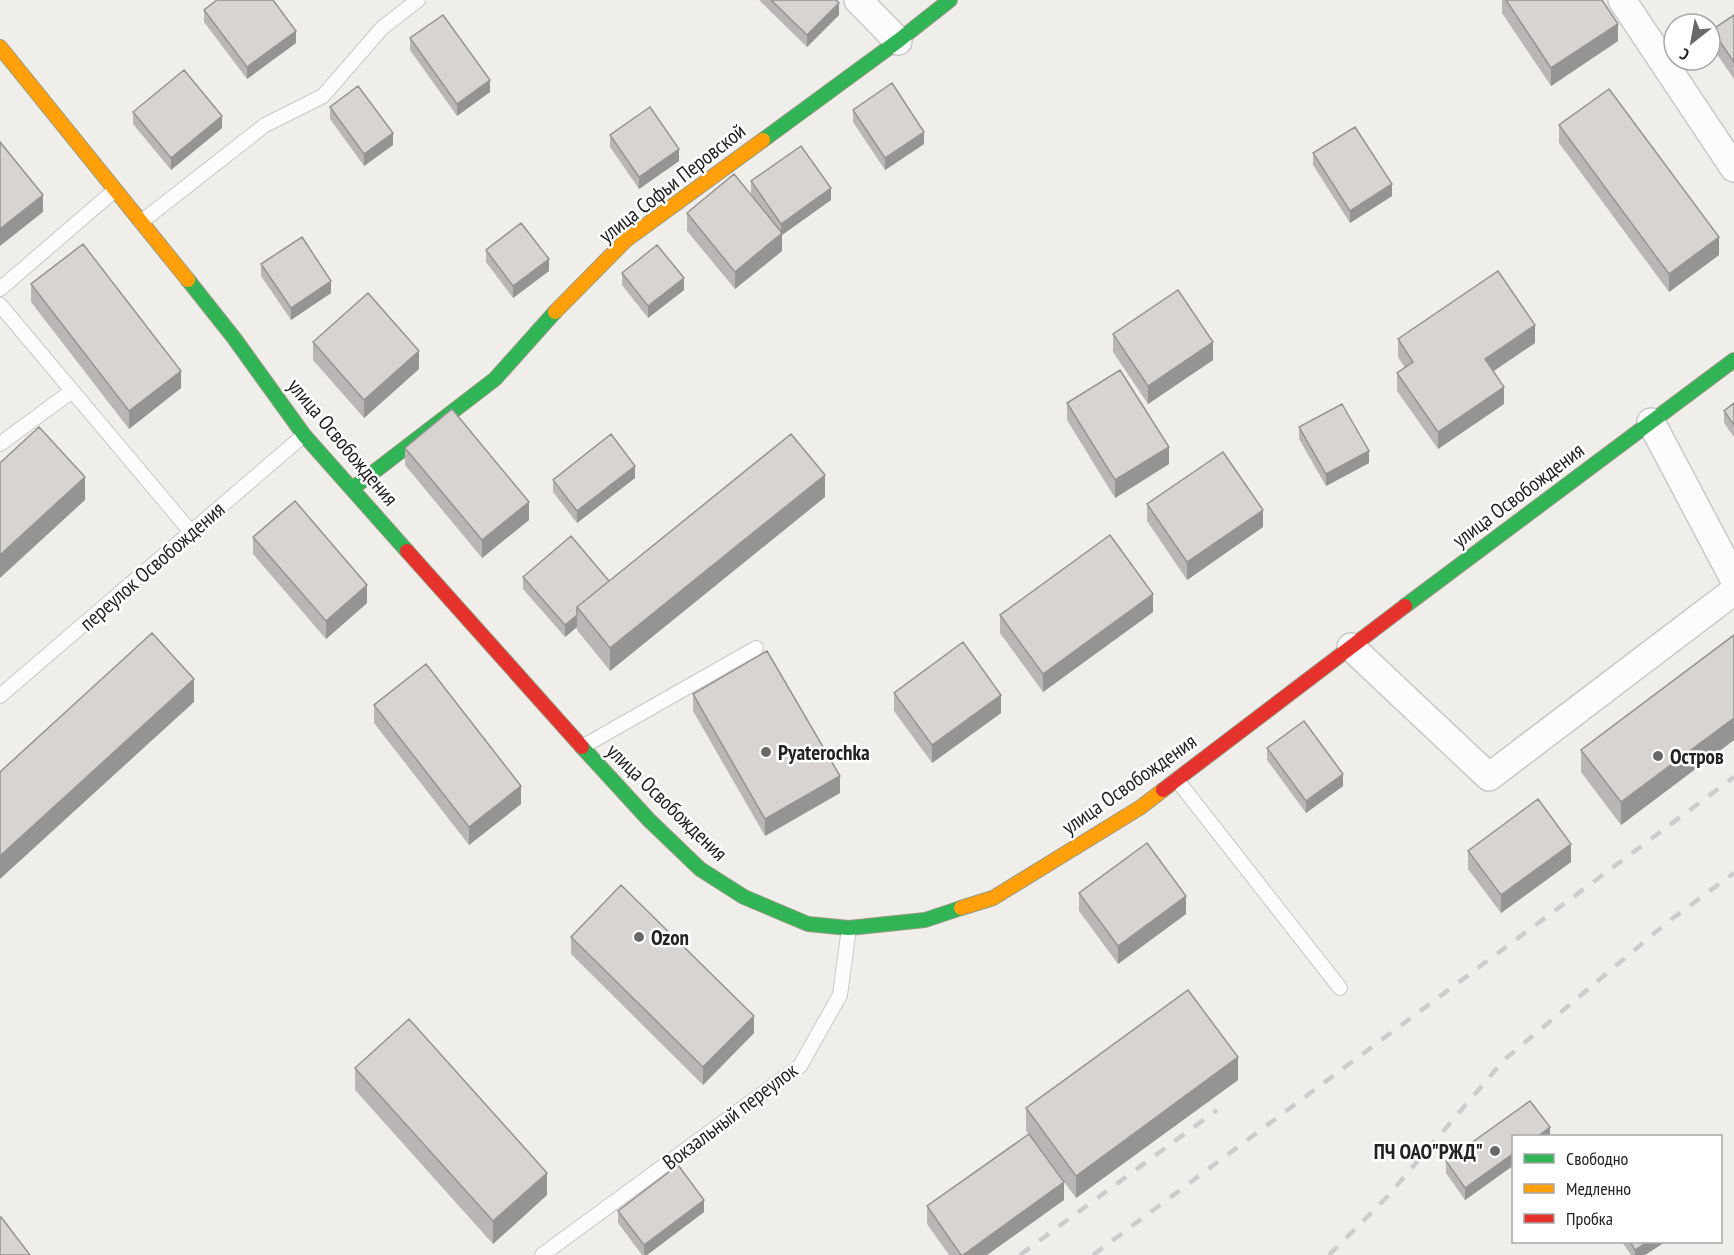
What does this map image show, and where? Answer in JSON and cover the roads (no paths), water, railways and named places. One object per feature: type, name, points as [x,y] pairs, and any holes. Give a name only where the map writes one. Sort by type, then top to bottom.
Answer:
[{"type":"main road","name":"улица Софьи Перовской","points":[[353,489],[495,379],[539,328],[626,240],[898,41],[950,0]]},
{"type":"main road","name":"улица Освобождения","points":[[0,47],[234,338],[304,435],[649,820],[700,869],[744,897],[808,924],[849,928],[925,920],[993,898],[1141,807],[1734,360]]},
{"type":"street","points":[[858,0],[898,41]]},
{"type":"street","points":[[1622,0],[1734,168]]},
{"type":"street","points":[[1651,422],[1734,579]]},
{"type":"street","points":[[1351,647],[1489,777],[1734,591]]},
{"type":"lane","points":[[141,222],[265,125],[323,96],[382,28],[418,0]]},
{"type":"lane","points":[[0,289],[115,190]]},
{"type":"lane","points":[[0,305],[191,532]]},
{"type":"lane","points":[[0,444],[72,391]]},
{"type":"lane","name":"переулок Освобождения","points":[[0,696],[304,435]]},
{"type":"lane","points":[[582,747],[756,648]]},
{"type":"lane","points":[[1177,780],[1340,988]]},
{"type":"lane","name":"Вокзальный переулок","points":[[542,1255],[800,1066],[840,995],[849,928]]},
{"type":"railway","points":[[1093,1255],[1734,777]]},
{"type":"railway","points":[[1329,1255],[1387,1197],[1504,1060],[1669,921],[1734,873]]},
{"type":"railway","points":[[1020,1255],[1217,1110]]},
{"type":"place","name":"Pyaterochka","points":[[766,752]]},
{"type":"place","name":"Остров","points":[[1658,756]]},
{"type":"place","name":"Ozon","points":[[639,937]]},
{"type":"place","name":"ПЧ ОАО\"РЖД\"","points":[[1495,1151]]}]
